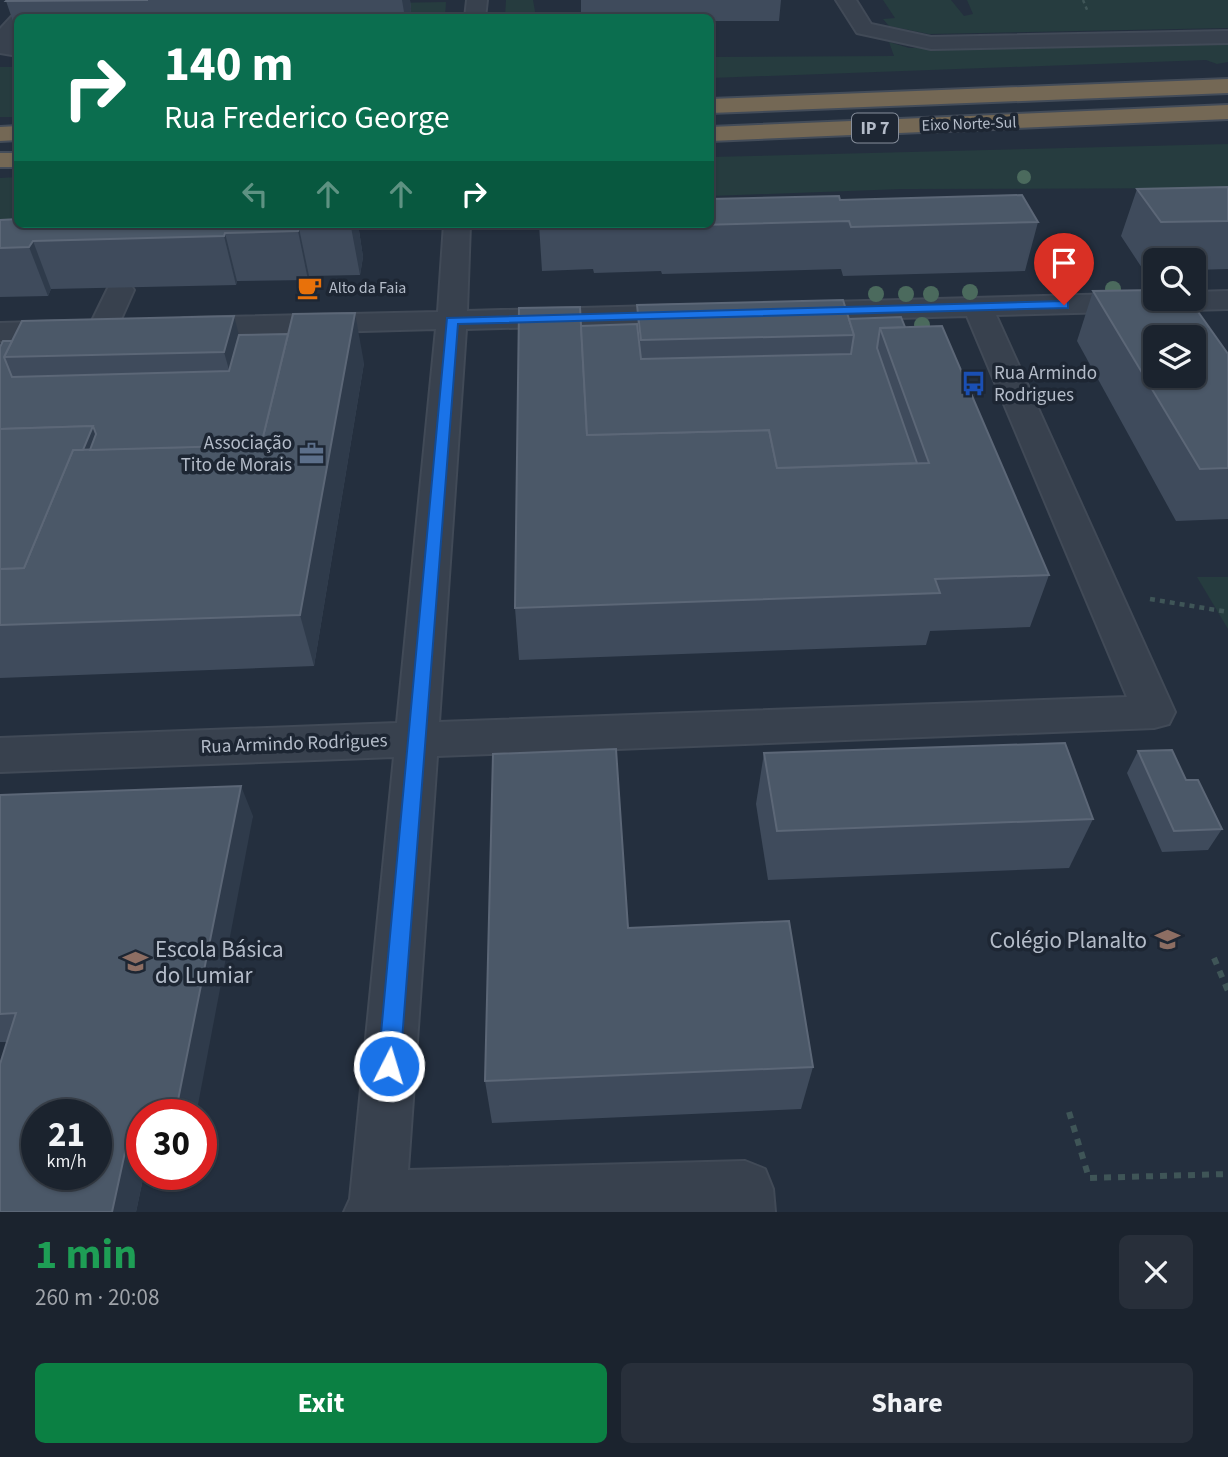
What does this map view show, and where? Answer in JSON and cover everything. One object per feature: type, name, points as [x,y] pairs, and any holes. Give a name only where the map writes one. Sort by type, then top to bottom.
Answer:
[{"type":"highway","points":[[998,95],[1049,85],[1228,74]]},
{"type":"highway","name":"Eixo Norte-Sul","points":[[714,106],[1228,86]]},
{"type":"highway","name":"Eixo Norte-Sul","points":[[714,134],[1228,112]]},
{"type":"highway","points":[[1039,122],[1228,125]]},
{"type":"street","points":[[846,0],[864,29],[931,43],[1228,37]]},
{"type":"street","points":[[14,26],[1,41],[1,47],[14,49]]},
{"type":"street","points":[[457,228],[452,320],[376,1205],[745,1189],[747,1212]]},
{"type":"street","points":[[120,290],[131,329]]},
{"type":"street","points":[[771,313],[1228,300]]},
{"type":"street","name":"Rua Armindo Rodrigues","points":[[0,755],[1154,712],[978,307]]},
{"type":"street","points":[[0,332],[715,314]]},
{"type":"path","points":[[1101,590],[1228,612]]},
{"type":"path","points":[[1214,958],[1228,991]]},
{"type":"path","points":[[1069,1112],[1089,1178],[1228,1174]]},
{"type":"green space","points":[[506,0],[533,0],[535,14],[505,14]]},
{"type":"green space","points":[[883,0],[951,0],[964,16],[973,14],[967,0],[1228,0],[1228,28],[929,34],[889,26],[883,19],[895,18]]},
{"type":"green space","points":[[446,2],[445,14],[405,14],[389,3]]},
{"type":"green space","points":[[889,42],[909,48],[1228,43],[1228,62],[1217,64],[1206,60],[714,78],[714,57],[894,56]]},
{"type":"green space","points":[[0,67],[14,67],[14,117],[0,117]]},
{"type":"green space","points":[[1228,144],[1228,188],[902,189],[714,196],[714,157]]},
{"type":"green space","points":[[14,177],[14,219],[0,220],[0,178]]},
{"type":"green space","points":[[1197,577],[1228,577],[1228,629]]},
{"type":"building","points":[[7,0],[148,0],[6,1]]},
{"type":"building","points":[[1228,187],[1228,221],[1161,222],[1137,189]]},
{"type":"building","points":[[1022,195],[1038,222],[851,227],[849,221],[714,225],[714,199],[839,196],[840,200]]},
{"type":"building","points":[[14,219],[14,228],[299,228],[298,231],[225,233],[224,236],[33,241],[29,247],[0,248],[0,220]]},
{"type":"building","points":[[1143,290],[1143,311],[1198,311],[1228,354],[1228,468],[1200,469],[1151,388],[1206,388],[1206,325],[1143,325],[1143,374],[1093,291]]},
{"type":"building","points":[[843,300],[854,335],[641,340],[637,305]]},
{"type":"building","points":[[580,307],[587,435],[769,430],[777,468],[929,463],[880,328],[942,326],[1049,575],[935,579],[940,593],[515,608],[519,308]]},
{"type":"building","points":[[355,313],[300,615],[0,625],[0,569],[24,568],[73,450],[261,445],[293,314]]},
{"type":"building","points":[[234,316],[224,352],[4,357],[22,321]]},
{"type":"building","points":[[901,317],[905,327],[880,328],[877,348],[917,463],[777,468],[769,430],[587,435],[581,326],[637,324],[641,359],[851,354],[854,335],[849,319]]},
{"type":"building","points":[[288,334],[261,445],[90,450],[96,434],[93,426],[0,429],[0,347],[3,341],[12,341],[4,357],[12,377],[229,371],[239,335]]},
{"type":"building","points":[[93,426],[83,450],[73,450],[24,568],[0,569],[0,429]]},
{"type":"building","points":[[1065,743],[1093,819],[777,831],[764,753]]},
{"type":"building","points":[[616,749],[628,928],[789,921],[813,1067],[485,1081],[493,754]]},
{"type":"building","points":[[1172,750],[1186,780],[1198,780],[1222,829],[1174,831],[1138,751]]},
{"type":"building","name":"Escola Básica do Lumiar","points":[[241,786],[178,1099],[126,1099],[126,1148],[112,1212],[0,1212],[0,1064],[16,1013],[0,1014],[0,795]]},
{"type":"place","name":"Alto da Faia","points":[[309,288]]},
{"type":"place","name":"Rua Armindo Rodrigues","points":[[974,384]]},
{"type":"place","name":"Associação Tito de Morais","points":[[312,454]]},
{"type":"place","name":"Colégio Planalto","points":[[1167,940]]},
{"type":"place","name":"Escola Básica do Lumiar","points":[[135,962]]},
{"type":"route","points":[[389,1066],[452,320],[1064,305]]}]
